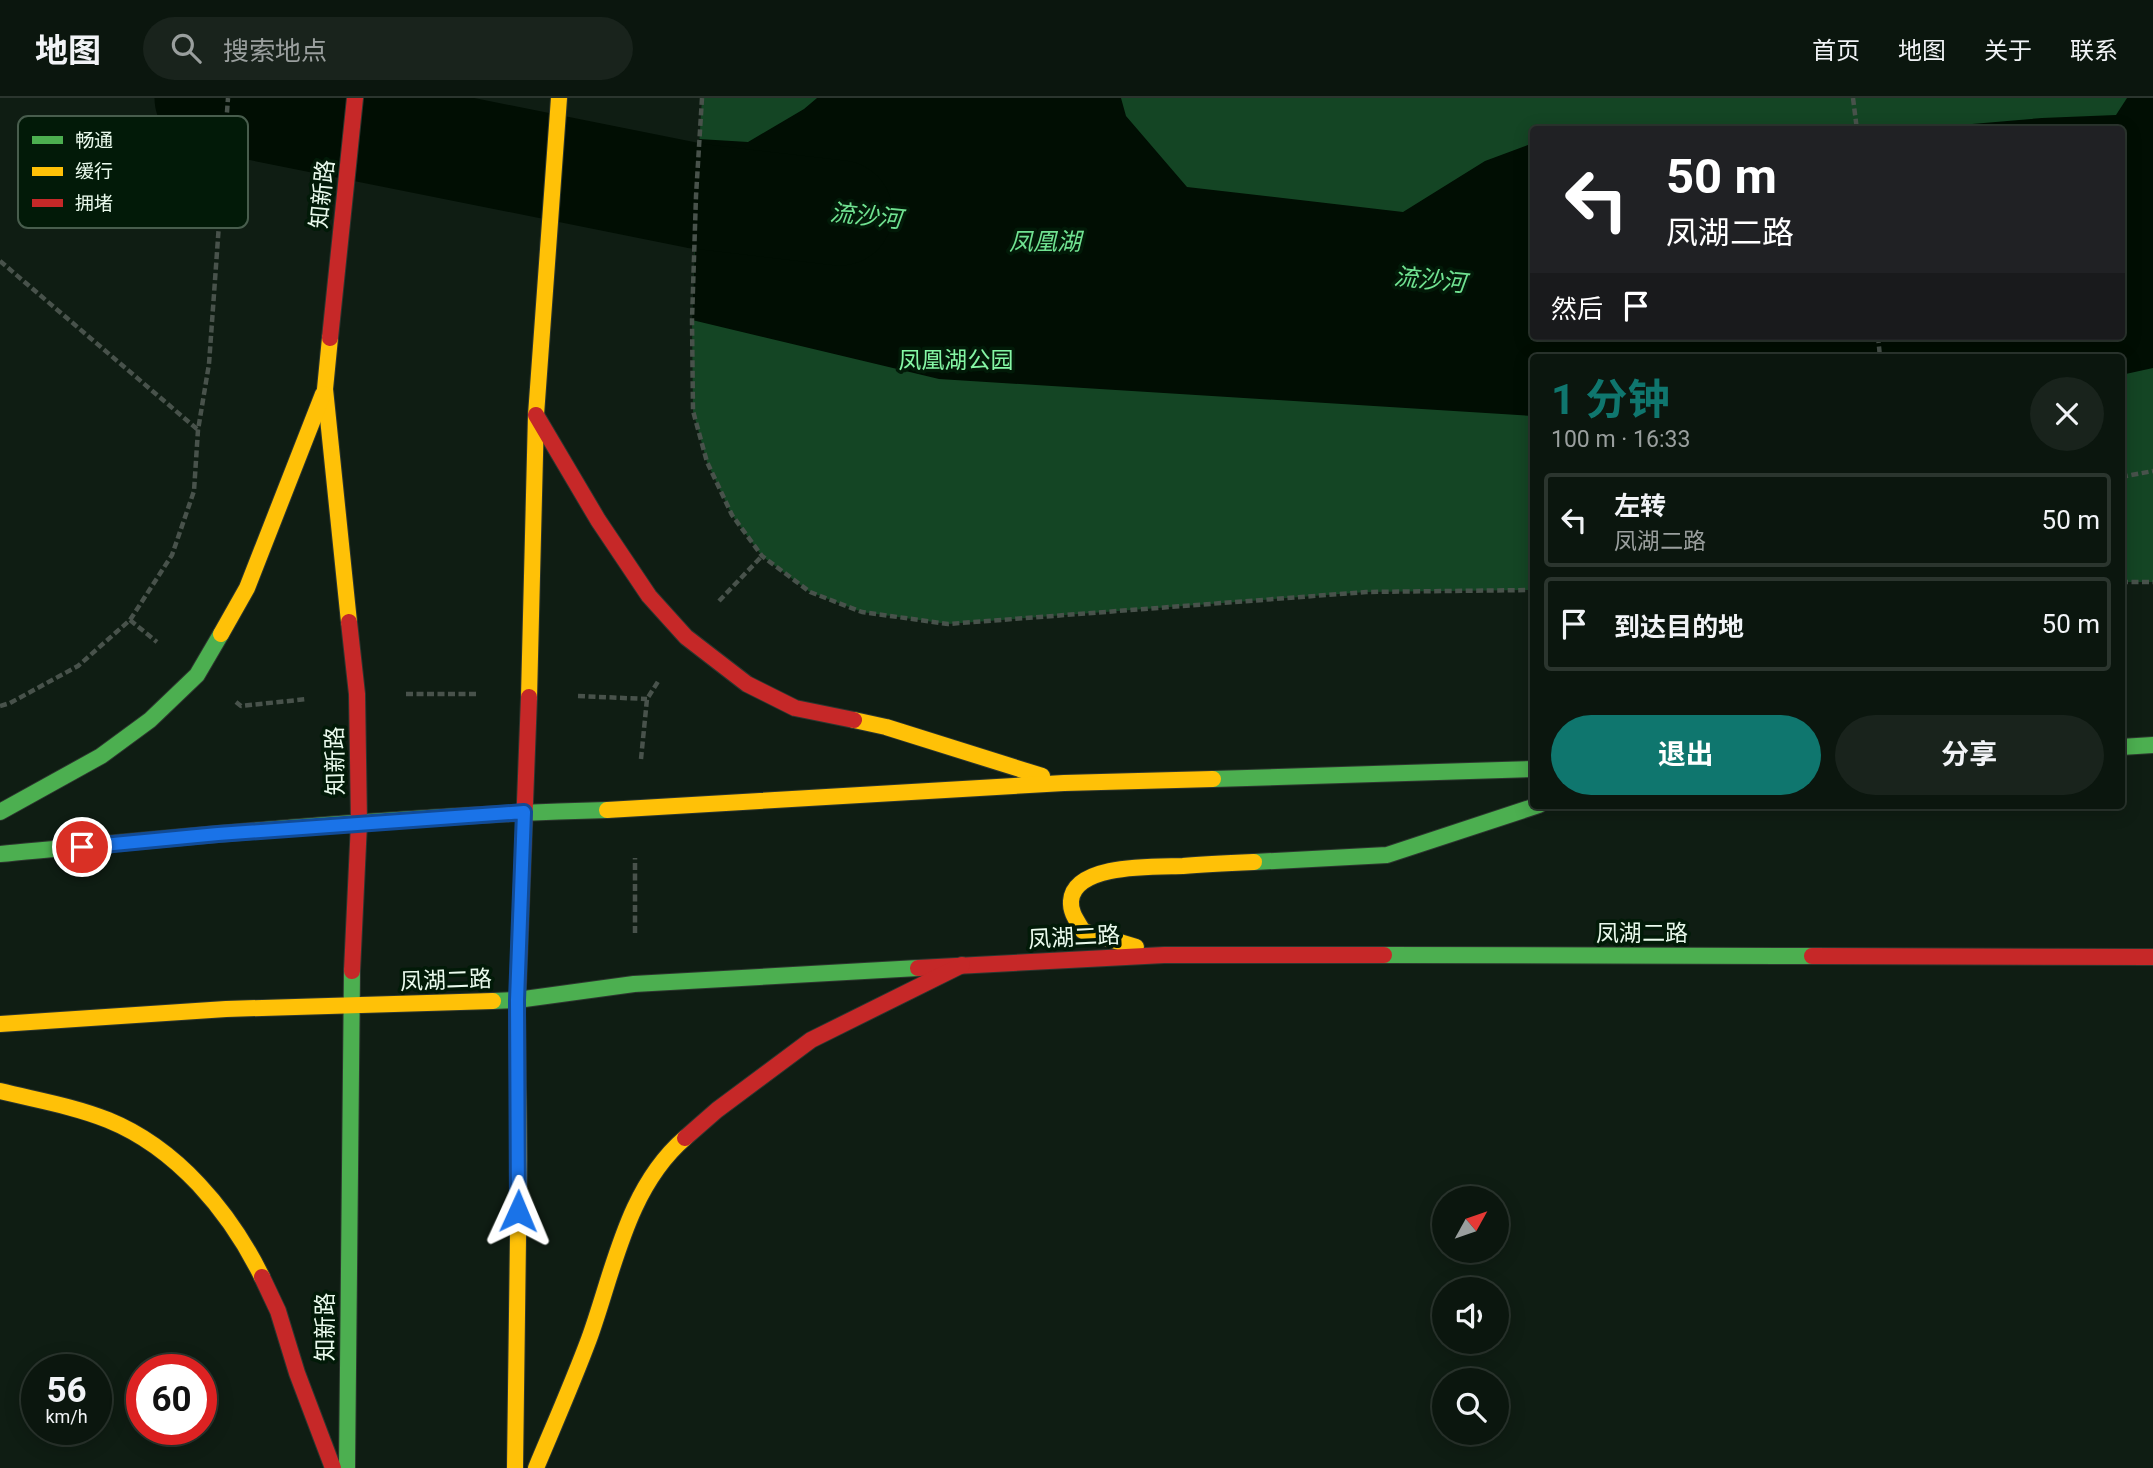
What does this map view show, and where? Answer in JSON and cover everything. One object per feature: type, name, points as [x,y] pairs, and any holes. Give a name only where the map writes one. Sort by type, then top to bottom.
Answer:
[{"type":"street","name":"知新路","points":[[347,1468],[350,1007],[359,823],[357,694],[325,389],[355,98]]},
{"type":"street","points":[[515,1468],[519,1160],[517,1000],[536,415],[559,98]]},
{"type":"street","points":[[0,811],[101,756],[150,720],[197,675],[247,588],[325,389]]},
{"type":"street","points":[[536,415],[598,520],[649,596],[686,637],[747,684],[795,708],[886,727],[1064,783]]},
{"type":"street","points":[[2125,747],[2153,745]]},
{"type":"street","points":[[0,854],[359,823],[524,812],[636,809],[1064,783],[1530,769]]},
{"type":"street","points":[[1164,955],[1083,930],[1071,910],[1073,894],[1081,883],[1097,873],[1119,869],[1387,856],[1530,808]]},
{"type":"street","name":"凤湖二路","points":[[0,1024],[226,1009],[517,1000],[634,984],[1164,955],[2153,957]]},
{"type":"street","points":[[536,1468],[589,1339],[620,1241],[652,1175],[680,1142],[716,1110],[811,1040],[962,965]]},
{"type":"street","points":[[0,1091],[77,1111],[122,1127],[164,1154],[206,1192],[243,1241],[271,1293],[333,1468]]},
{"type":"path","points":[[227,116],[228,98]]},
{"type":"path","points":[[702,98],[692,307],[693,411],[706,462],[732,515],[762,556],[810,592],[862,612],[948,624],[1366,592],[1530,590]]},
{"type":"path","points":[[1853,98],[1856,126]]},
{"type":"path","points":[[0,705],[10,703],[78,666],[130,620],[172,555],[194,491],[198,430],[209,364],[219,228]]},
{"type":"path","points":[[0,261],[198,430]]},
{"type":"path","points":[[2125,476],[2153,471]]},
{"type":"path","points":[[2125,582],[2153,582]]},
{"type":"green space","name":"凤凰湖公园","points":[[702,98],[2153,98],[2153,582],[2125,582],[2125,354],[1530,354],[1530,590],[1366,592],[948,624],[862,612],[810,592],[762,556],[732,515],[707,462],[693,411],[692,320]]},
{"type":"water","name":"凤凰湖","points":[[817,98],[1121,98],[1126,116],[1187,187],[1403,212],[1485,161],[1530,144],[1530,340],[2125,340],[2125,126],[1948,126],[2116,115],[2127,98],[2153,98],[2153,368],[2125,374],[2125,354],[1530,354],[1530,416],[939,379],[692,320],[699,139],[748,142],[804,109]]},
{"type":"waterway","name":"流沙河","points":[[207,98],[696,196],[840,213]]},
{"type":"traffic: fast","points":[[0,812],[101,756],[150,720],[197,675],[221,634]]},
{"type":"traffic: fast","points":[[2125,747],[2153,745]]},
{"type":"traffic: fast","points":[[1213,779],[1530,769]]},
{"type":"traffic: fast","points":[[1254,862],[1387,855],[1530,808]]},
{"type":"traffic: fast","points":[[0,854],[379,821],[607,810]]},
{"type":"traffic: fast","points":[[1384,955],[1812,956]]},
{"type":"traffic: fast","points":[[493,1001],[634,984],[918,968]]},
{"type":"traffic: fast","points":[[347,1468],[352,971]]},
{"type":"traffic: slow","points":[[529,697],[536,415],[559,98]]},
{"type":"traffic: slow","points":[[330,338],[325,389],[349,622]]},
{"type":"traffic: slow","points":[[221,634],[247,588],[323,394]]},
{"type":"traffic: slow","points":[[854,720],[886,727],[1042,776]]},
{"type":"traffic: slow","points":[[607,810],[1064,783],[1213,779]]},
{"type":"traffic: slow","points":[[1136,947],[1083,931],[1075,917],[1071,901],[1076,889],[1086,880],[1101,873],[1136,867],[1254,862]]},
{"type":"traffic: slow","points":[[0,1024],[226,1009],[493,1001]]},
{"type":"traffic: slow","points":[[515,1468],[519,1160],[517,1013]]},
{"type":"traffic: slow","points":[[0,1091],[95,1115],[133,1132],[157,1147],[179,1165],[217,1206],[262,1277]]},
{"type":"traffic: slow","points":[[536,1468],[589,1339],[615,1258],[636,1205],[665,1158],[685,1138]]},
{"type":"traffic: jam","points":[[330,338],[355,98]]},
{"type":"traffic: jam","points":[[536,415],[598,520],[649,596],[686,637],[747,684],[795,708],[854,720]]},
{"type":"traffic: jam","points":[[349,622],[357,694],[359,823],[352,971]]},
{"type":"traffic: jam","points":[[517,1013],[529,697]]},
{"type":"traffic: jam","points":[[918,968],[1164,955],[1384,955]]},
{"type":"traffic: jam","points":[[1812,956],[2153,957]]},
{"type":"traffic: jam","points":[[685,1138],[717,1110],[811,1040],[962,965]]},
{"type":"traffic: jam","points":[[262,1277],[278,1311],[297,1373],[333,1468]]},
{"type":"route","points":[[82,847],[218,834],[524,812],[517,1000],[518,1211]]}]
